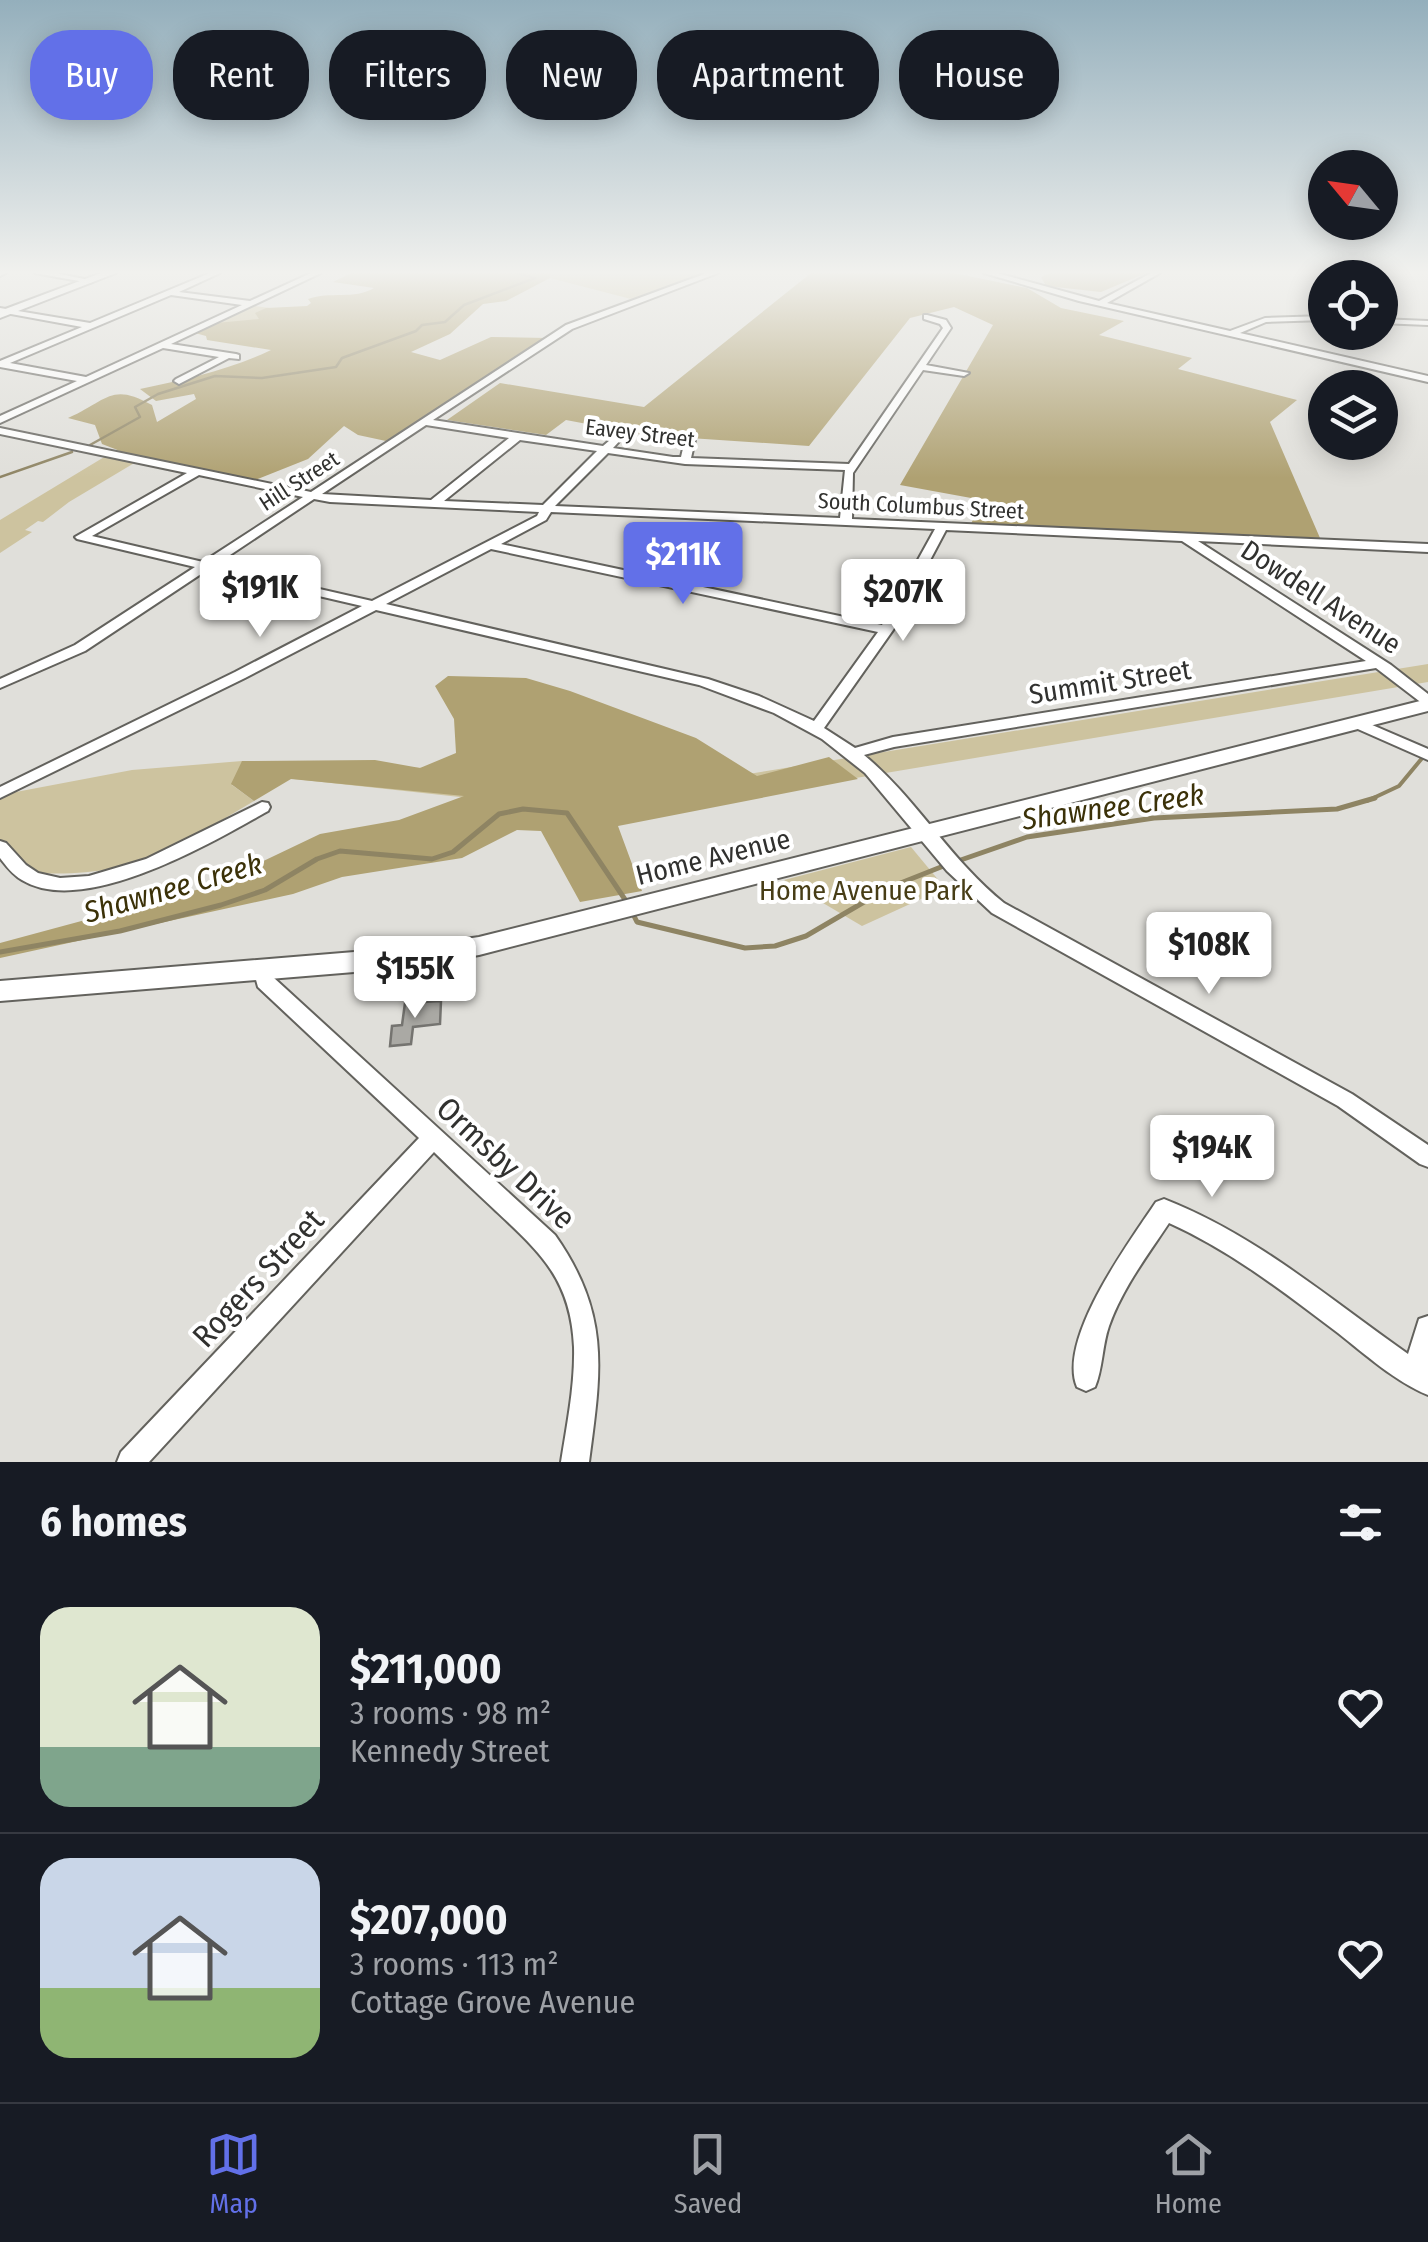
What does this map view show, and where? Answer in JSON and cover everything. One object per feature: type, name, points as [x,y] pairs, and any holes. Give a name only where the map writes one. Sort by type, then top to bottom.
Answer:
[{"type":"main road","name":"Home Avenue","points":[[0,991],[451,951],[927,834],[1428,703]]},
{"type":"street","points":[[0,364],[55,341]]},
{"type":"street","points":[[0,420],[170,341]]},
{"type":"street","name":"Hill Street","points":[[0,684],[80,648],[549,341]]},
{"type":"street","points":[[846,523],[846,484],[852,467],[938,341]]},
{"type":"street","points":[[1263,341],[1428,379]]},
{"type":"street","points":[[162,345],[231,356],[179,381]]},
{"type":"street","points":[[0,364],[87,380]]},
{"type":"street","points":[[920,367],[964,373]]},
{"type":"street","name":"Eavey Street","points":[[425,422],[658,458],[852,467]]},
{"type":"street","name":"South Columbus Street","points":[[0,431],[311,497],[1428,548]]},
{"type":"street","points":[[0,793],[542,518],[545,510],[623,432]]},
{"type":"street","points":[[432,505],[516,437]]},
{"type":"street","points":[[685,460],[690,440]]},
{"type":"street","points":[[195,472],[81,538],[702,682],[760,701],[815,730],[881,780],[958,874],[1010,916],[1345,1100],[1428,1157]]},
{"type":"street","points":[[815,730],[886,630],[942,528]]},
{"type":"street","name":"Dowdell Avenue","points":[[1185,538],[1378,663],[1428,703]]},
{"type":"street","points":[[489,546],[886,630]]},
{"type":"street","name":"Summit Street","points":[[850,754],[893,742],[1378,663]]},
{"type":"street","points":[[1356,723],[1428,755]]},
{"type":"street","points":[[0,848],[21,871],[38,880],[101,878],[166,859],[262,807]]},
{"type":"street","name":"Ormsby Drive","points":[[262,969],[265,982],[547,1243],[569,1273],[584,1316],[588,1350],[575,1462]]},
{"type":"street","name":"Rogers Street","points":[[131,1462],[433,1138]]},
{"type":"street","points":[[1086,1378],[1089,1345],[1098,1314],[1164,1210],[1218,1232],[1245,1248],[1359,1337],[1422,1378],[1428,1328]]},
{"type":"green space","points":[[242,341],[302,341],[141,459],[25,530],[32,532],[0,553],[0,520],[283,349]]},
{"type":"green space","points":[[1428,664],[1428,682],[826,783],[469,798],[285,778],[232,785],[254,801],[174,847],[99,871],[34,873],[0,840],[0,795],[132,770],[242,761],[717,779]]},
{"type":"green space","name":"Home Avenue Park","points":[[911,847],[945,888],[862,926],[784,880]]},
{"type":"shaded area","points":[[215,341],[434,341],[411,352],[440,360],[482,341],[542,341],[386,441],[358,435],[344,426],[308,459],[250,482],[141,459],[102,444],[95,425],[68,418],[118,394],[152,405],[157,422],[196,399],[194,394],[156,401],[140,389],[191,378],[271,350]]},
{"type":"shaded area","points":[[726,341],[892,341],[809,446],[645,435],[566,420],[546,435],[447,420],[500,383],[644,407]]},
{"type":"shaded area","points":[[984,341],[1124,341],[1192,358],[1178,369],[1297,400],[1270,422],[1320,538],[971,524],[982,500],[900,485]]},
{"type":"shaded area","points":[[448,676],[526,678],[570,691],[696,738],[757,776],[829,757],[858,779],[618,826],[642,891],[580,902],[541,831],[517,830],[462,858],[342,877],[293,894],[0,958],[0,943],[211,886],[320,834],[399,820],[464,796],[291,779],[254,801],[231,784],[242,761],[375,760],[420,768],[456,753],[454,719],[435,686]]},
{"type":"building","points":[[407,975],[406,986],[390,987],[389,998],[378,999],[379,990],[366,992],[368,980]]},
{"type":"building","points":[[441,1001],[440,1024],[413,1027],[411,1044],[390,1046],[392,1026],[402,1025],[405,1003]]},
{"type":"waterway","points":[[90,445],[140,417],[135,407],[158,394],[215,376],[262,378],[336,367],[342,358],[388,341]]},
{"type":"waterway","points":[[0,477],[72,452]]},
{"type":"waterway","name":"Shawnee Creek","points":[[1371,799],[1399,786],[1428,751]]},
{"type":"waterway","name":"Shawnee Creek","points":[[1371,799],[1375,798]]},
{"type":"waterway","name":"Shawnee Creek","points":[[955,862],[1027,837],[1154,818],[1337,809],[1371,799]]},
{"type":"waterway","name":"Shawnee Creek","points":[[1367,801],[1371,799]]},
{"type":"waterway","name":"Shawnee Creek","points":[[0,952],[120,931],[221,905],[265,890],[317,859],[340,851],[432,859],[453,852],[499,814],[523,809],[567,813],[626,901]]},
{"type":"waterway","name":"Shawnee Creek","points":[[633,914],[637,922],[745,948],[775,946],[806,936],[888,888],[946,865]]}]
